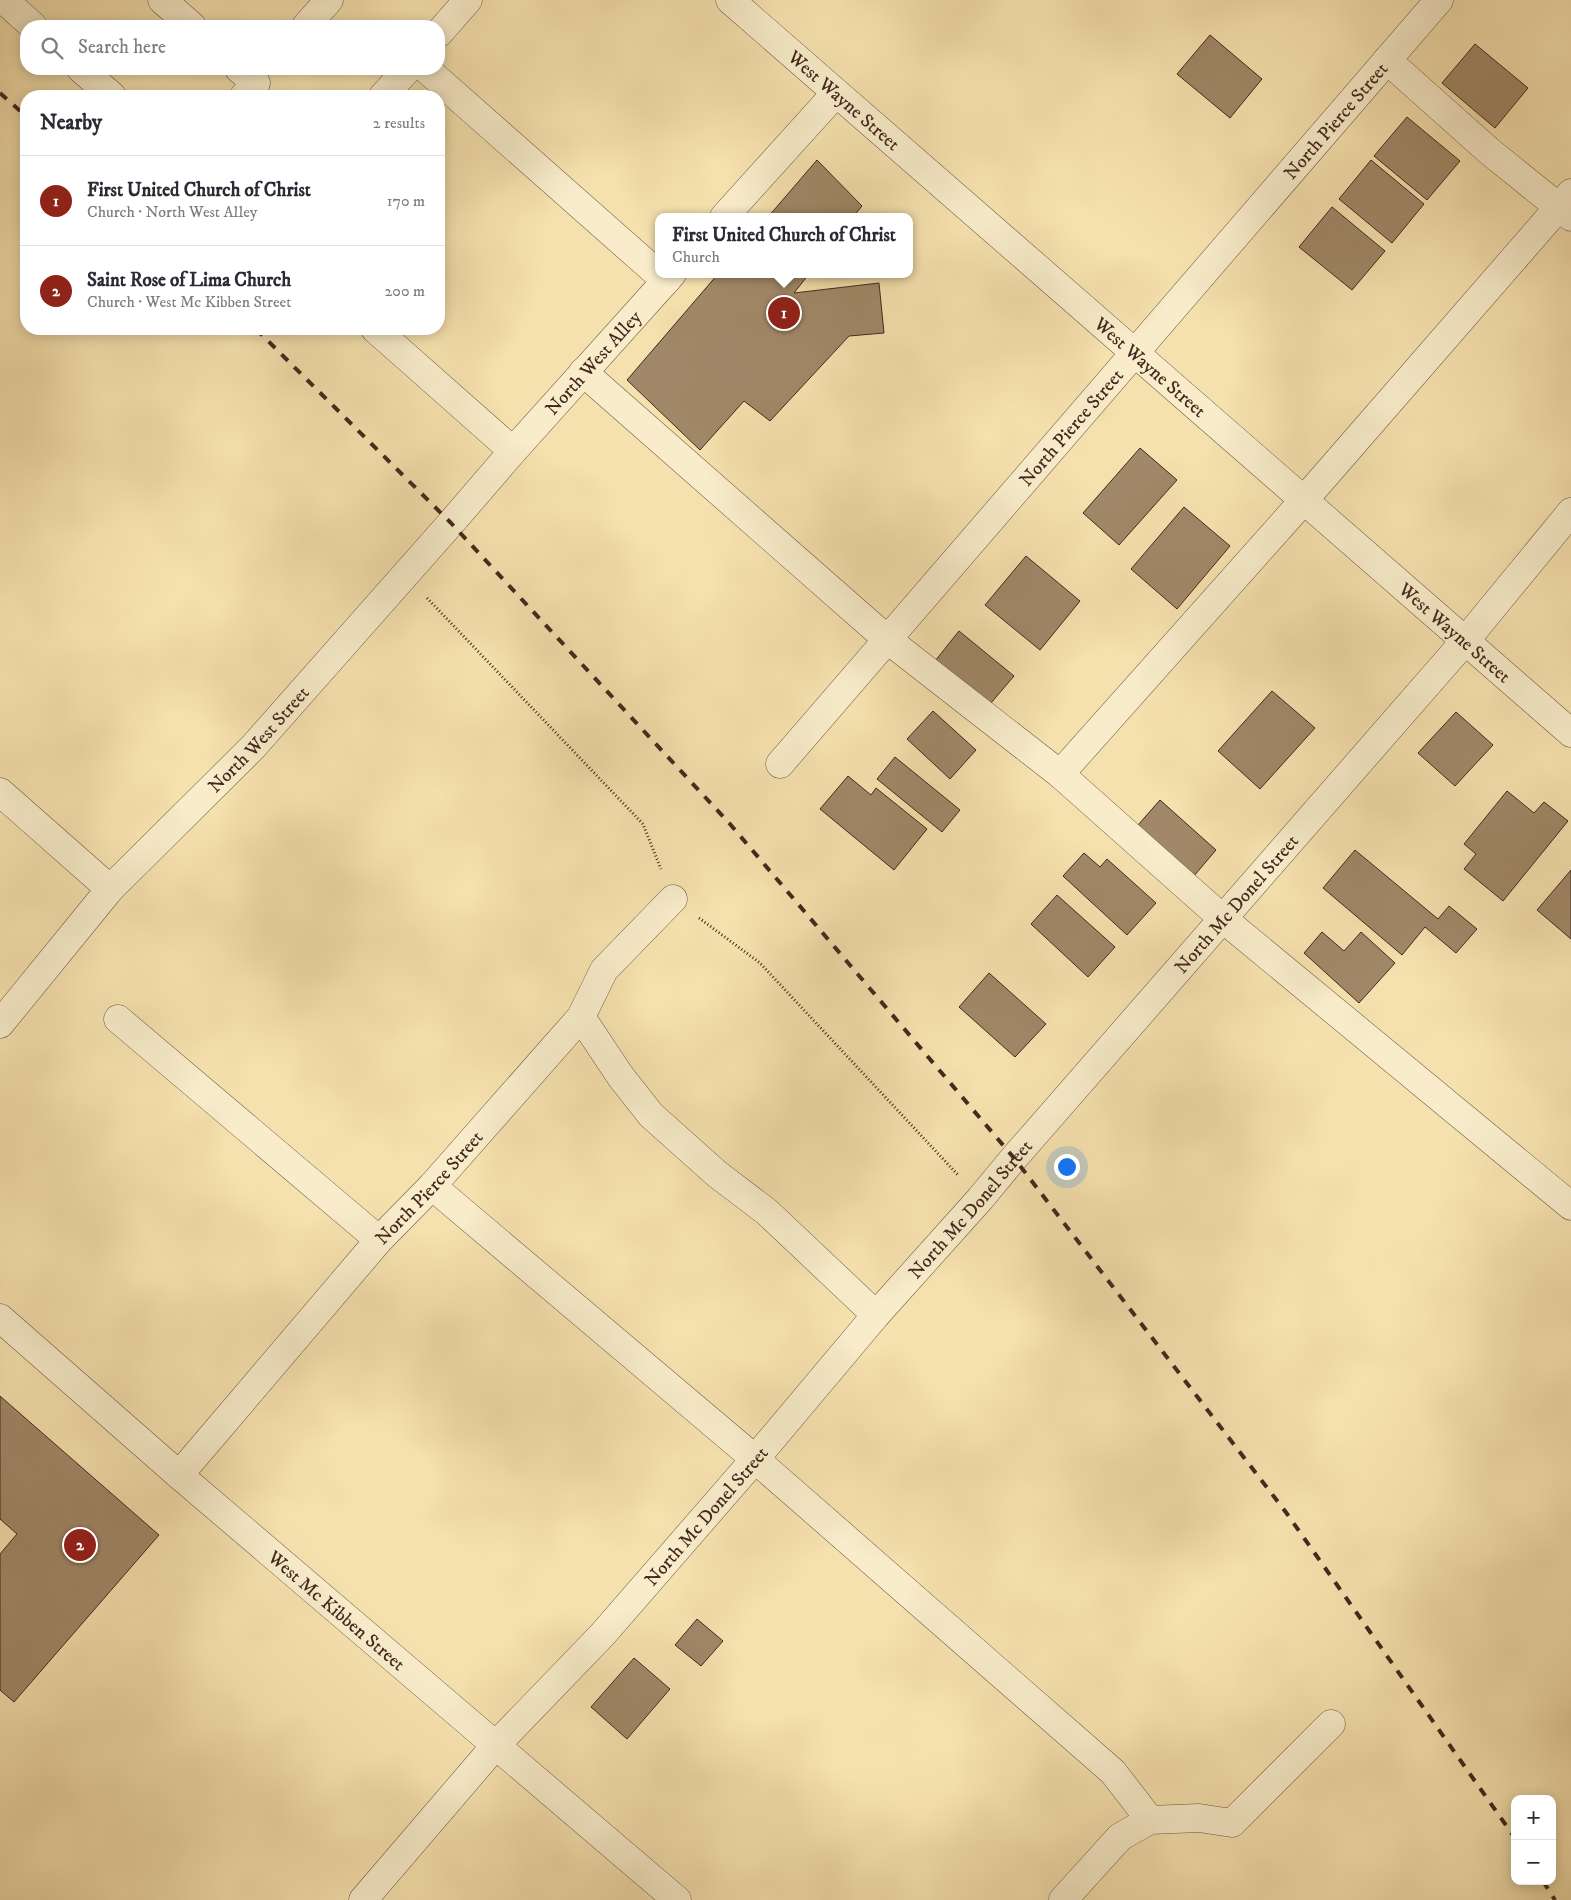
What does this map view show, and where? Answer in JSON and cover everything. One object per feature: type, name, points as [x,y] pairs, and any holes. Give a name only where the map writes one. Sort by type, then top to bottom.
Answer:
[{"type":"street","points":[[162,0],[185,20]]},
{"type":"street","points":[[311,20],[329,0]]},
{"type":"street","points":[[445,26],[468,0]]},
{"type":"street","name":"West Wayne Street","points":[[730,0],[1571,733]]},
{"type":"street","name":"North Pierce Street","points":[[780,764],[1439,0]]},
{"type":"street","points":[[1060,774],[1567,206],[1489,151],[1387,60]]},
{"type":"street","points":[[88,75],[105,90]]},
{"type":"street","points":[[389,90],[402,75]]},
{"type":"street","points":[[433,75],[655,266]]},
{"type":"street","points":[[728,213],[836,93]]},
{"type":"street","name":"North West Alley","points":[[513,451],[669,278]]},
{"type":"street","points":[[382,335],[513,451]]},
{"type":"street","points":[[583,372],[888,640],[1060,774],[1222,918],[1571,1206]]},
{"type":"street","name":"North West Street","points":[[2,1019],[110,889],[253,746],[513,451]]},
{"type":"street","name":"North Mc Donel Street","points":[[363,1900],[495,1746],[603,1634],[755,1459],[876,1315],[980,1199],[1222,918],[1465,641],[1571,512]]},
{"type":"street","points":[[0,792],[110,889]]},
{"type":"street","name":"North Pierce Street","points":[[179,1475],[379,1240],[432,1186],[581,1017],[604,970],[673,899]]},
{"type":"street","points":[[581,1017],[620,1077],[651,1115],[717,1174],[766,1212],[876,1315]]},
{"type":"street","points":[[118,1019],[379,1240]]},
{"type":"street","points":[[432,1186],[755,1459],[1114,1772],[1150,1820]]},
{"type":"street","name":"West Mc Kibben Street","points":[[0,1318],[179,1475],[677,1900]]},
{"type":"street","points":[[1063,1900],[1120,1837],[1150,1820],[1199,1818],[1232,1823],[1331,1724]]},
{"type":"building","points":[[1210,35],[1262,79],[1230,118],[1177,74]]},
{"type":"building","points":[[1475,44],[1528,88],[1495,128],[1442,83]]},
{"type":"building","points":[[1407,117],[1460,161],[1427,200],[1374,156]]},
{"type":"building","points":[[817,160],[862,206],[856,213],[771,213]]},
{"type":"building","points":[[1371,160],[1424,204],[1392,243],[1339,199]]},
{"type":"building","points":[[1332,207],[1385,251],[1352,290],[1299,247]]},
{"type":"building","points":[[715,278],[806,278],[794,293],[879,283],[884,333],[849,336],[770,421],[744,401],[700,450],[627,380]]},
{"type":"building","points":[[1140,448],[1177,480],[1119,545],[1083,513]]},
{"type":"building","points":[[1184,507],[1230,546],[1177,609],[1131,569]]},
{"type":"building","points":[[1026,556],[1080,601],[1040,650],[985,605]]},
{"type":"building","points":[[959,631],[1014,676],[985,710],[931,666]]},
{"type":"building","points":[[1272,691],[1315,728],[1260,789],[1218,751]]},
{"type":"building","points":[[933,711],[976,750],[950,779],[907,739]]},
{"type":"building","points":[[1456,712],[1493,745],[1455,786],[1418,753]]},
{"type":"building","points":[[895,757],[960,810],[942,832],[877,779]]},
{"type":"building","points":[[848,776],[871,795],[876,788],[927,829],[894,870],[820,809]]},
{"type":"building","points":[[1507,791],[1534,813],[1544,802],[1568,821],[1503,901],[1464,869],[1476,854],[1464,844]]},
{"type":"building","points":[[1160,800],[1216,850],[1188,883],[1131,833]]},
{"type":"building","points":[[1355,850],[1438,919],[1449,906],[1477,929],[1456,953],[1425,927],[1402,955],[1323,888]]},
{"type":"building","points":[[1084,853],[1100,867],[1107,859],[1156,903],[1127,935],[1063,876]]},
{"type":"building","points":[[1571,870],[1571,939],[1537,910]]},
{"type":"building","points":[[1057,895],[1115,947],[1088,977],[1031,924]]},
{"type":"building","points":[[1322,932],[1344,951],[1361,932],[1395,963],[1359,1003],[1304,953]]},
{"type":"building","points":[[989,973],[1046,1024],[1015,1057],[959,1007]]},
{"type":"building","points":[[0,1396],[159,1535],[14,1702],[0,1690],[0,1554],[17,1534],[0,1519]]},
{"type":"building","points":[[697,1619],[723,1641],[701,1666],[675,1645]]},
{"type":"building","points":[[634,1658],[670,1689],[627,1739],[591,1707]]},
{"type":"railway","points":[[0,93],[20,111]]},
{"type":"railway","points":[[262,335],[451,523],[730,824],[1014,1158],[1285,1511],[1511,1832]]},
{"type":"railway","points":[[1546,1885],[1555,1900]]},
{"type":"place","name":"First United Church of Christ","points":[[784,313]]},
{"type":"place","name":"Saint Rose of Lima Church","points":[[80,1545]]}]
